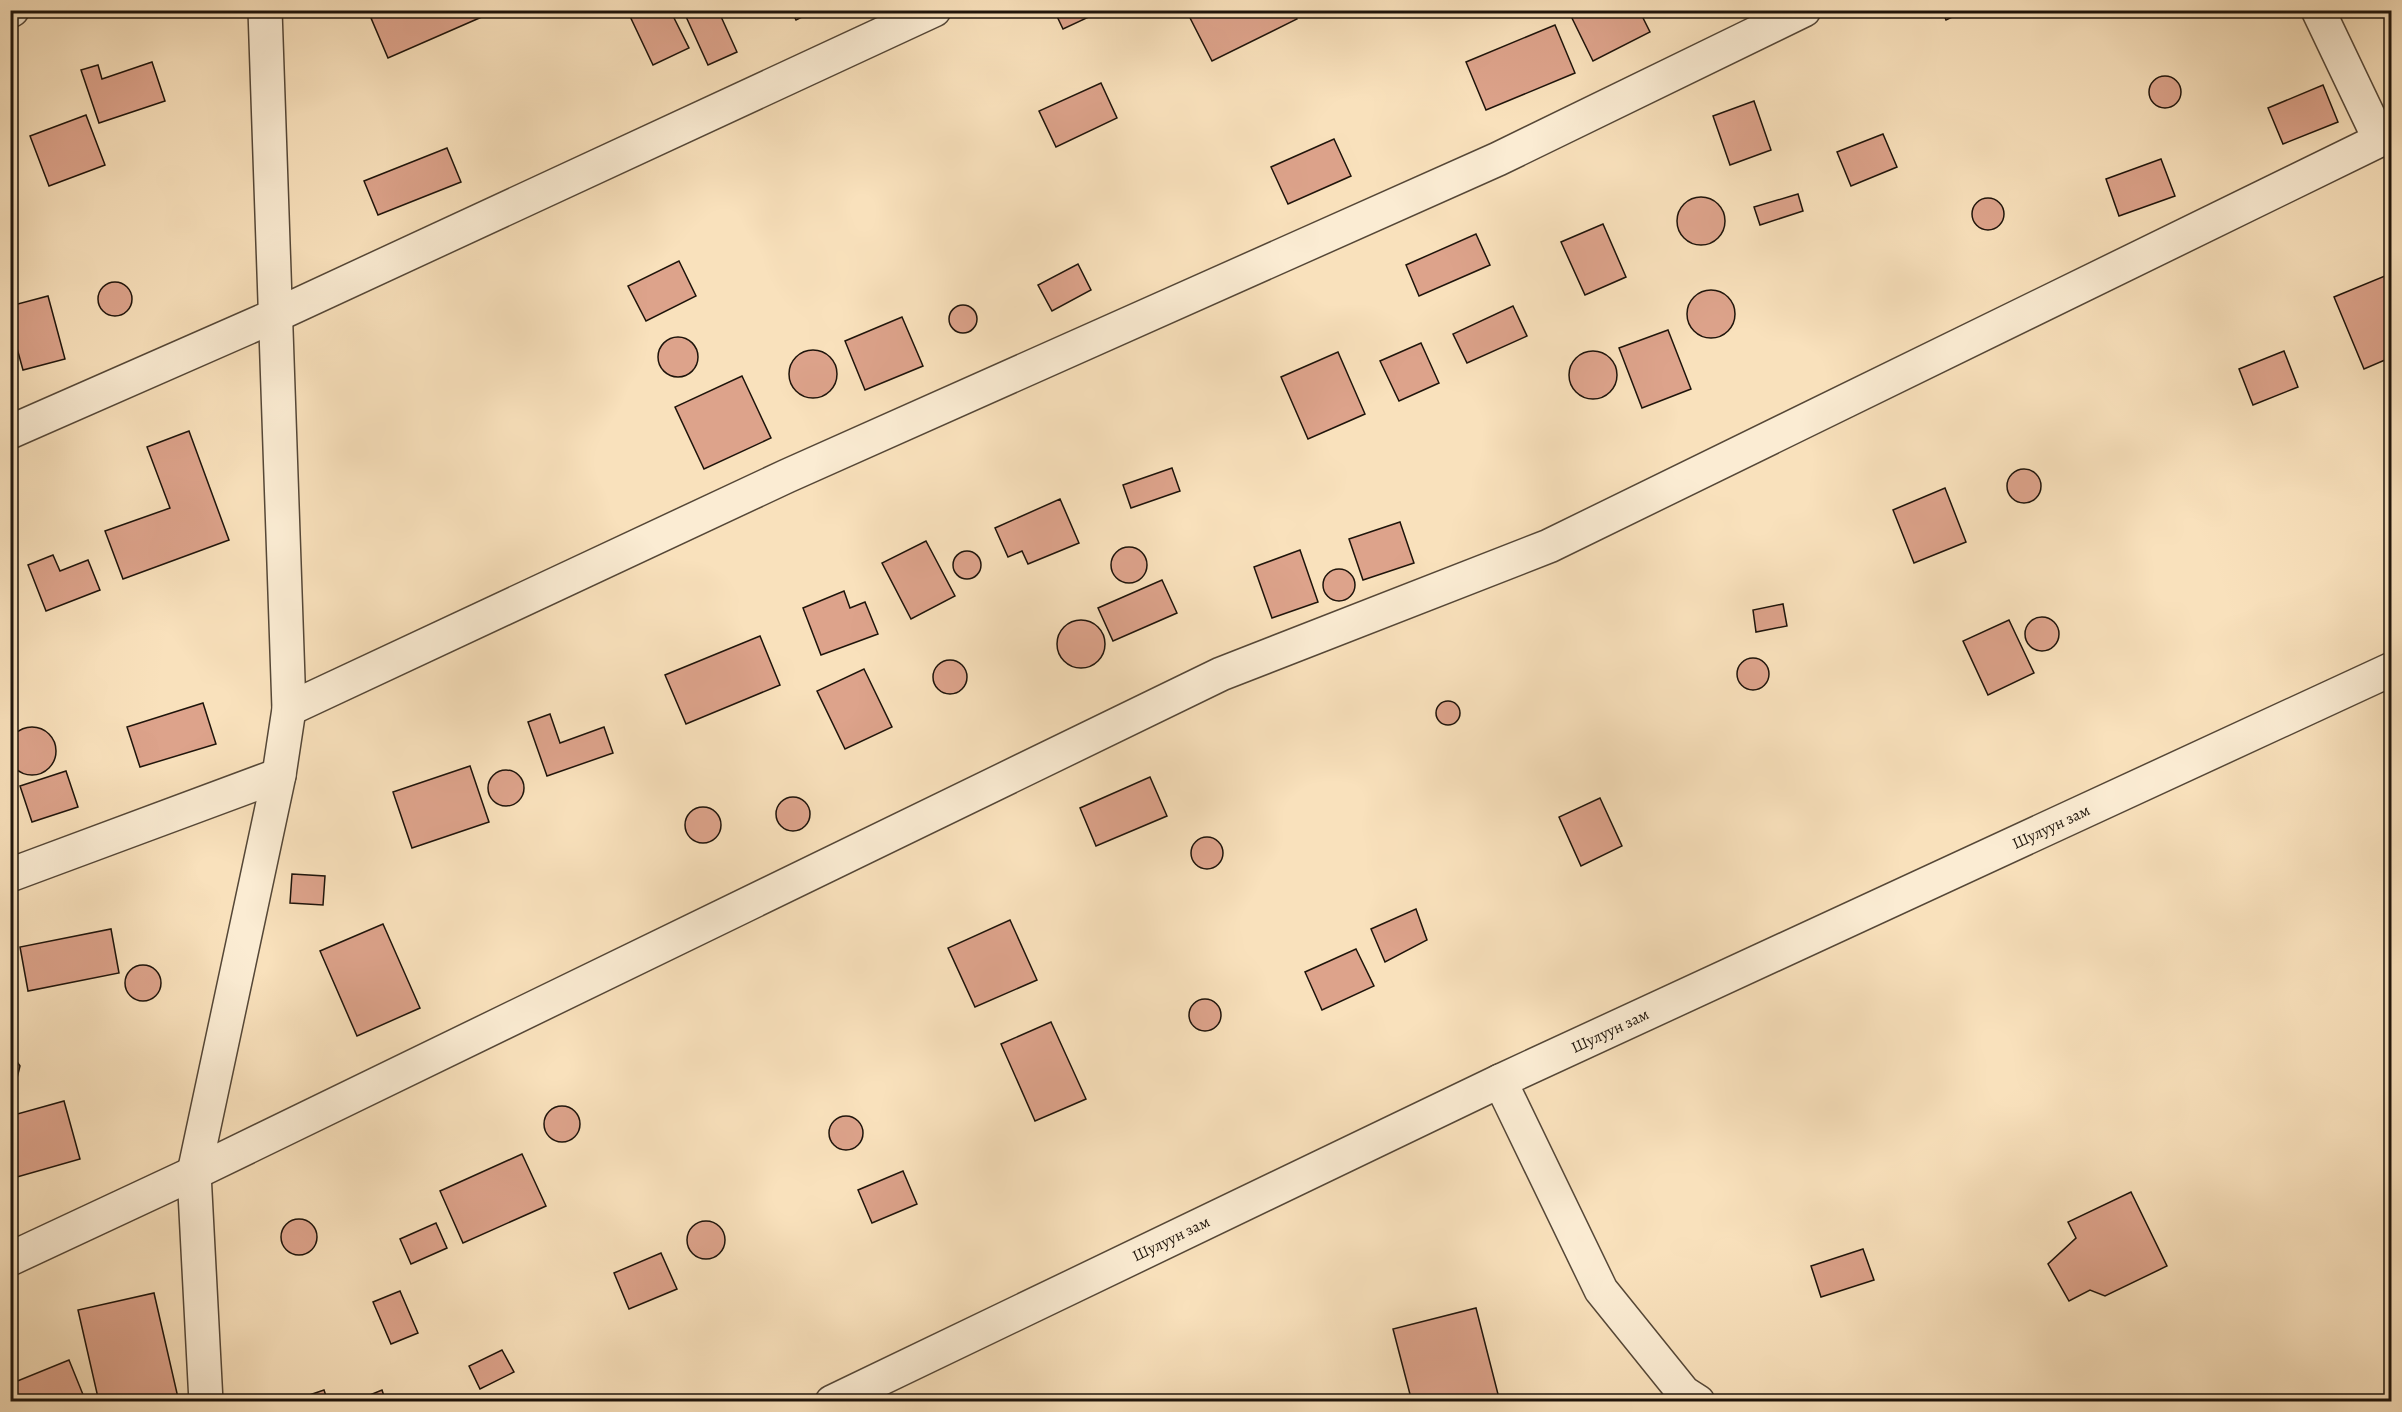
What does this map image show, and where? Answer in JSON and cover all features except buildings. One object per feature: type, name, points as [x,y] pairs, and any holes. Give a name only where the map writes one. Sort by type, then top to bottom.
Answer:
[{"type":"street","points":[[206,1401],[194,1173],[279,776],[289,709],[265,10]]},
{"type":"street","points":[[10,432],[274,316],[934,10]]},
{"type":"street","points":[[289,709],[787,476],[1497,159],[1804,10]]},
{"type":"street","points":[[10,1259],[194,1173],[1221,674],[1550,546],[2386,137],[2318,10]]},
{"type":"street","name":"Шулуун зам","points":[[832,1401],[1500,1081],[2391,669]]},
{"type":"street","points":[[10,875],[279,776]]},
{"type":"street","points":[[1500,1081],[1600,1290],[1684,1393],[1698,1401]]}]
